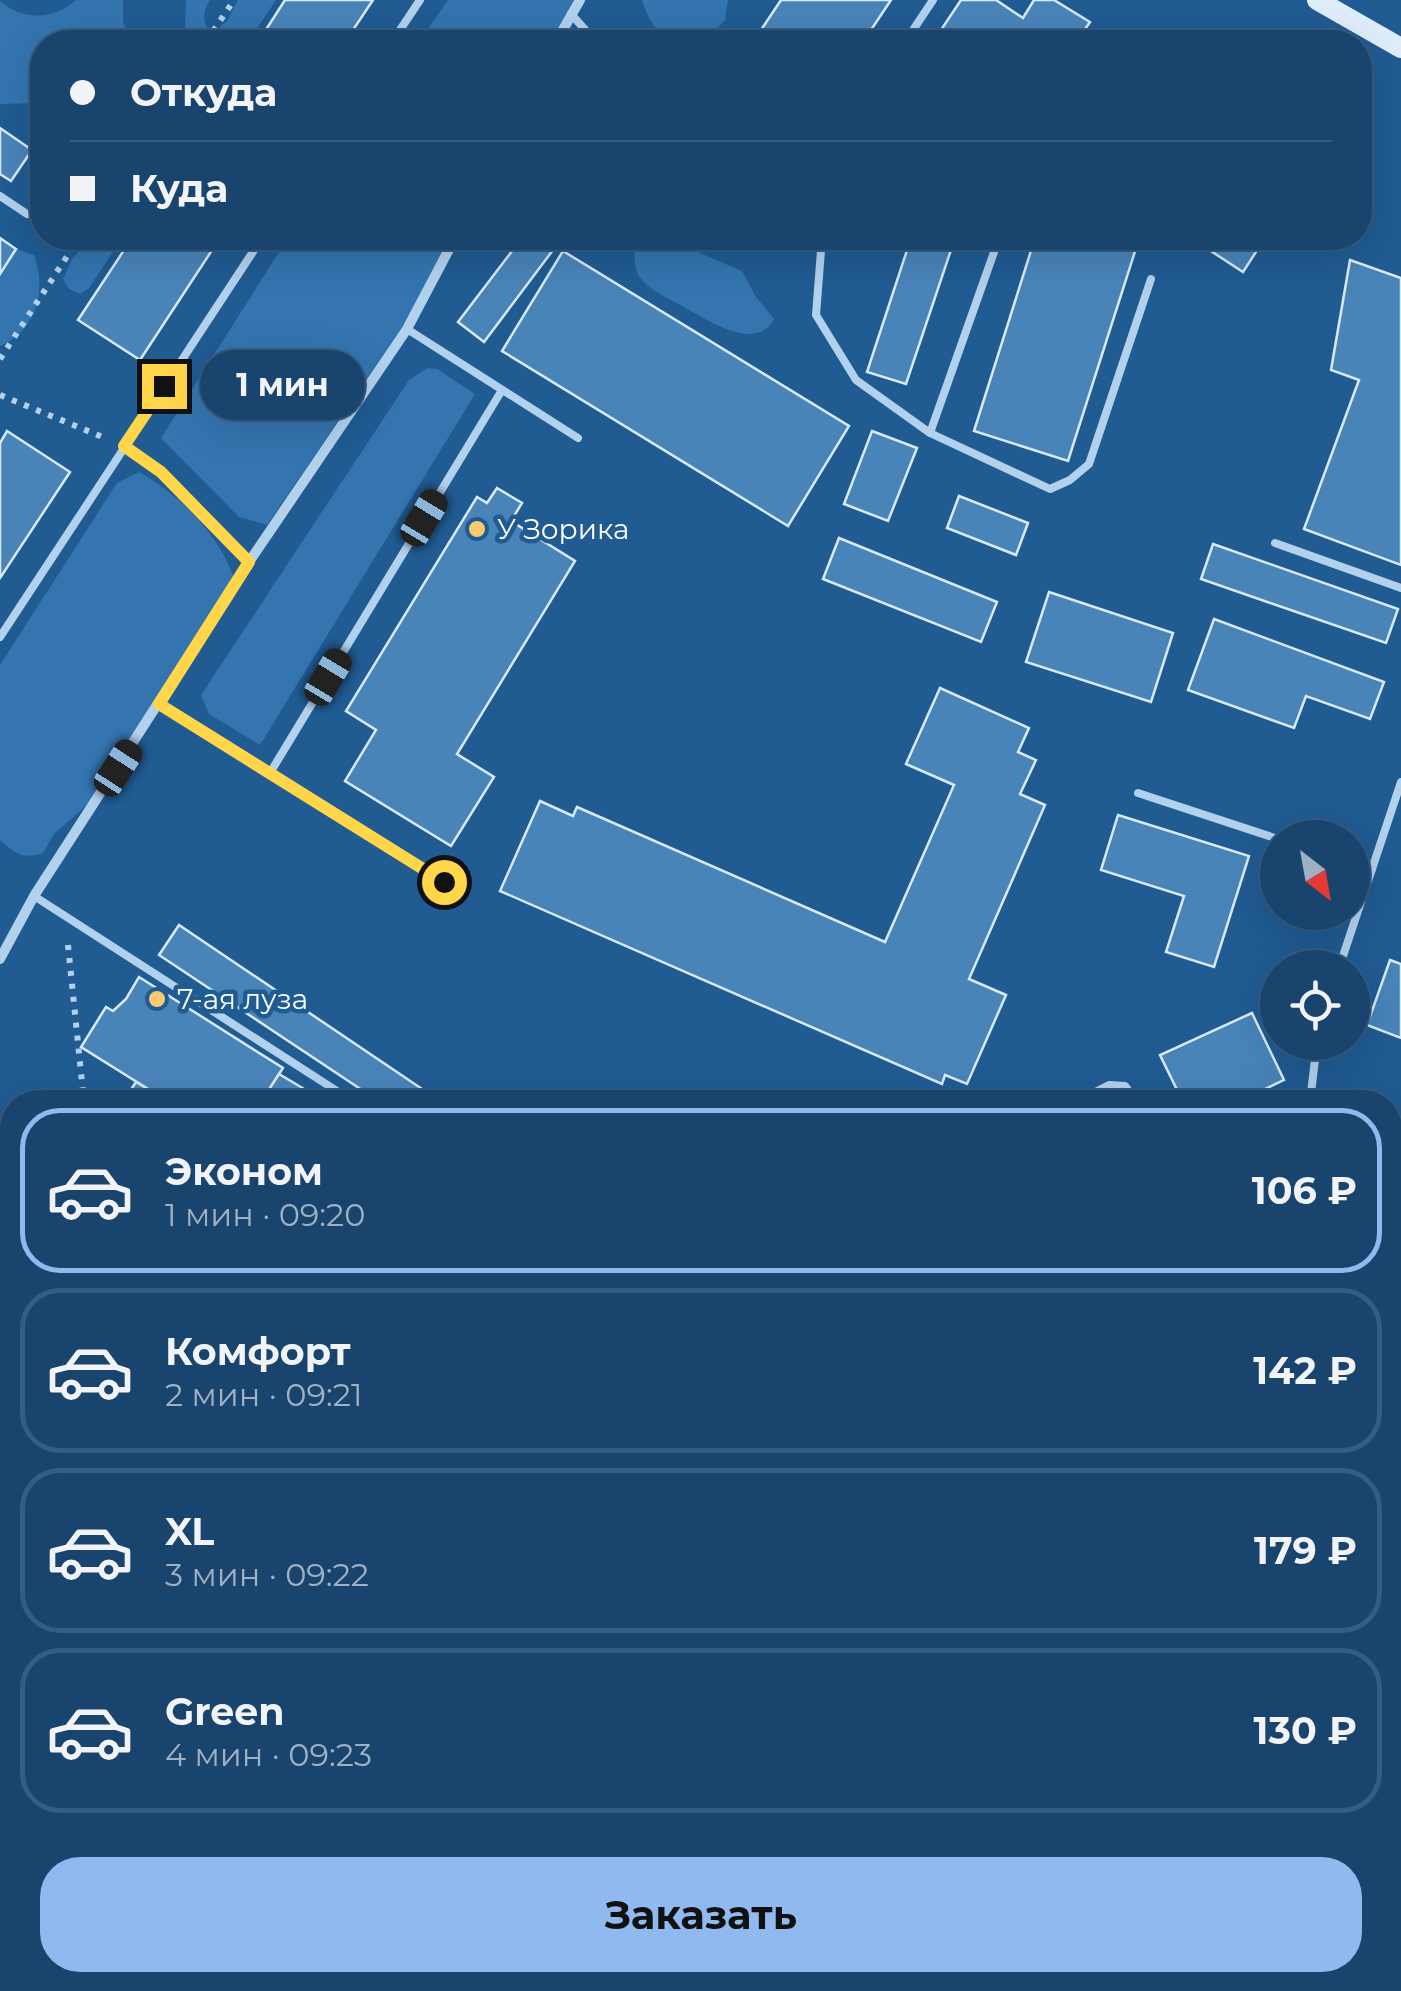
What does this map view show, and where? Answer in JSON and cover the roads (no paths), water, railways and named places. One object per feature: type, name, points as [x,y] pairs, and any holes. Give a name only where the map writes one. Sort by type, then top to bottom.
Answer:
[{"type":"main road","points":[[1317,0],[1370,30]]},
{"type":"main road","points":[[1372,31],[1401,48]]},
{"type":"street","points":[[563,30],[580,0]]},
{"type":"street","points":[[0,958],[34,896],[249,562],[407,329],[449,250]]},
{"type":"lane","points":[[400,30],[420,0]]},
{"type":"lane","points":[[913,30],[933,0]]},
{"type":"lane","points":[[572,14],[586,30]]},
{"type":"lane","points":[[0,196],[27,214]]},
{"type":"lane","points":[[0,637],[254,250]]},
{"type":"lane","points":[[821,250],[816,316],[856,380],[930,433],[1050,488],[1070,480],[1089,464],[1151,279]]},
{"type":"lane","points":[[930,433],[995,250]]},
{"type":"lane","points":[[407,329],[578,438]]},
{"type":"lane","points":[[270,773],[502,390]]},
{"type":"lane","points":[[124,446],[161,472],[249,562]]},
{"type":"lane","points":[[1275,544],[1401,588]]},
{"type":"lane","points":[[159,704],[444,882]]},
{"type":"lane","points":[[1346,950],[1401,782]]},
{"type":"lane","points":[[1138,794],[1260,832]]},
{"type":"lane","points":[[34,896],[335,1090]]},
{"type":"lane","points":[[1312,1090],[1316,1060]]},
{"type":"lane","points":[[1099,1090],[1109,1085],[1125,1086],[1128,1090]]},
{"type":"place","name":"У Зорика","points":[[477,529]]},
{"type":"place","name":"7-ая луза","points":[[157,999]]}]
